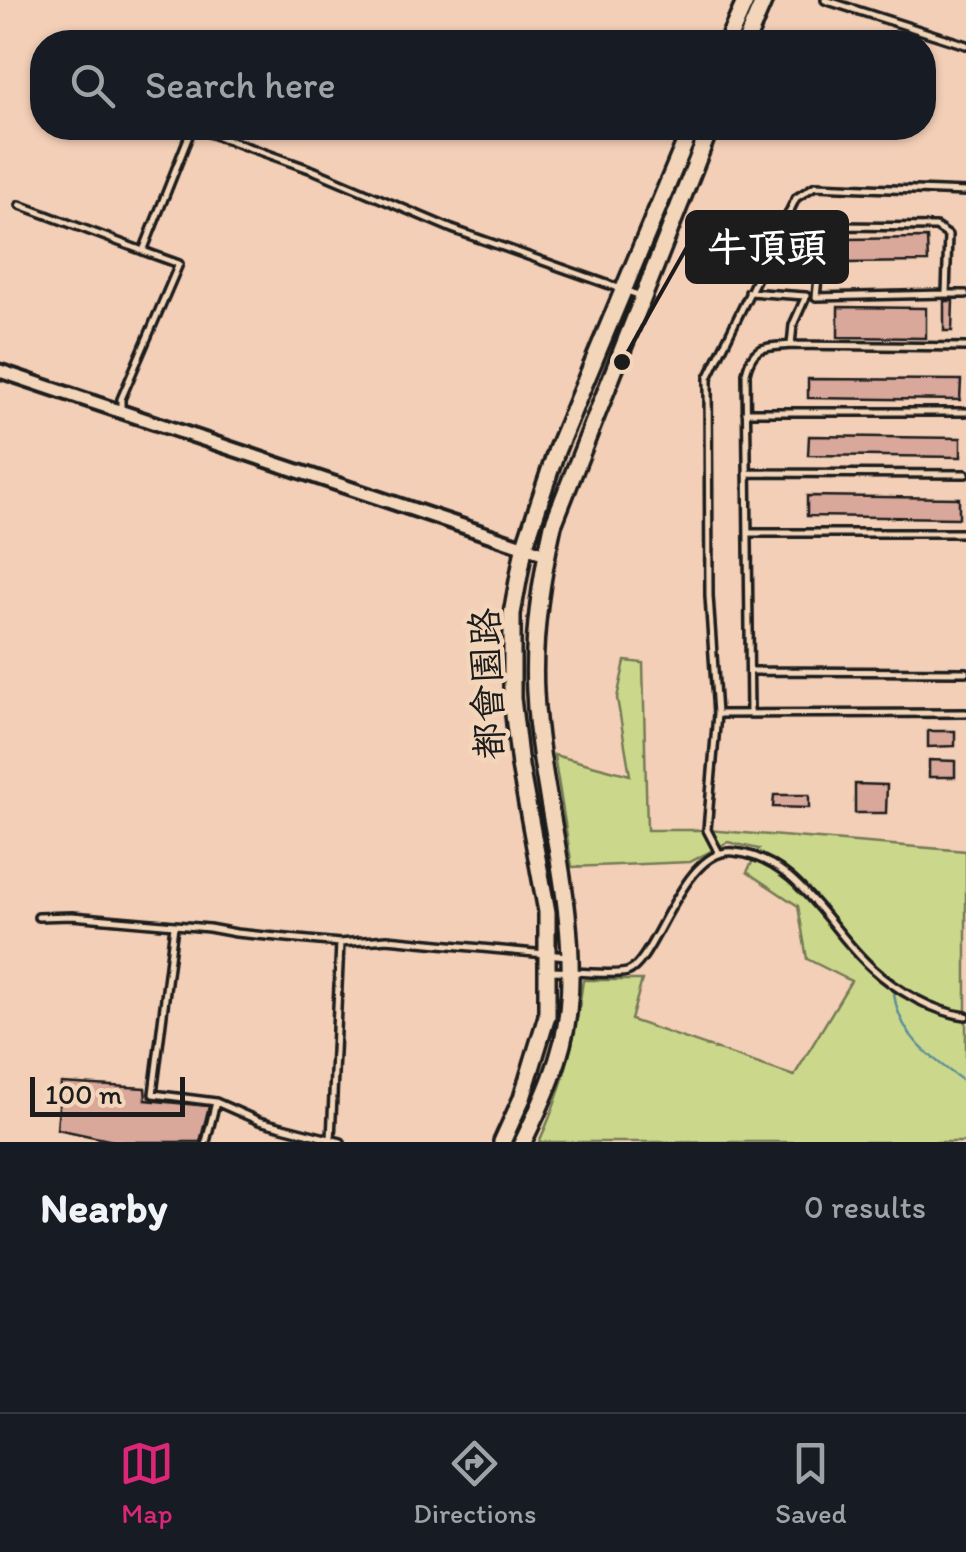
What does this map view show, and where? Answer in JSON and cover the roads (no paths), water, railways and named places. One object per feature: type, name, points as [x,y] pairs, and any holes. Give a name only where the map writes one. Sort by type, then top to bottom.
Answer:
[{"type":"street","points":[[733,30],[746,0]]},
{"type":"street","points":[[751,30],[764,0]]},
{"type":"street","name":"都會園路","points":[[502,1142],[522,1098],[547,1016],[542,873],[520,766],[512,698],[512,614],[524,548],[557,449],[686,140]]},
{"type":"street","name":"都會園路","points":[[524,1142],[544,1098],[568,1012],[569,925],[534,692],[536,626],[546,554],[553,525],[705,140]]},
{"type":"street","points":[[0,371],[546,554]]},
{"type":"lane","points":[[825,0],[921,30]]},
{"type":"lane","points":[[936,35],[966,44]]},
{"type":"lane","points":[[143,250],[189,140]]},
{"type":"lane","points":[[228,140],[315,171],[452,229],[644,298]]},
{"type":"lane","points":[[719,853],[707,830],[718,714],[709,596],[708,378],[796,198],[815,186],[966,192]]},
{"type":"lane","points":[[20,205],[179,264],[122,399],[121,414]]},
{"type":"lane","points":[[816,297],[823,229],[837,226],[936,227],[948,235],[946,294]]},
{"type":"lane","points":[[748,292],[816,297],[966,294]]},
{"type":"lane","points":[[791,346],[793,325],[806,296]]},
{"type":"lane","points":[[750,712],[746,412],[750,356],[760,348],[791,346],[966,347]]},
{"type":"lane","points":[[746,412],[966,412]]},
{"type":"lane","points":[[747,473],[966,474]]},
{"type":"lane","points":[[748,533],[966,534]]},
{"type":"lane","points":[[750,671],[966,672]]},
{"type":"lane","points":[[718,714],[966,713]]},
{"type":"lane","points":[[38,917],[72,916],[340,943],[387,939],[628,972],[641,962],[666,914],[690,880],[719,853],[736,852],[765,860],[797,884],[871,968],[911,996],[966,1016]]},
{"type":"lane","points":[[174,926],[153,1094],[216,1102],[259,1121],[341,1142]]},
{"type":"lane","points":[[331,1140],[340,943]]},
{"type":"lane","points":[[548,963],[569,964]]},
{"type":"lane","points":[[206,1142],[216,1102]]},
{"type":"waterway","points":[[894,994],[910,1035],[966,1083]]},
{"type":"place","name":"牛頂頭","points":[[622,362]]}]
